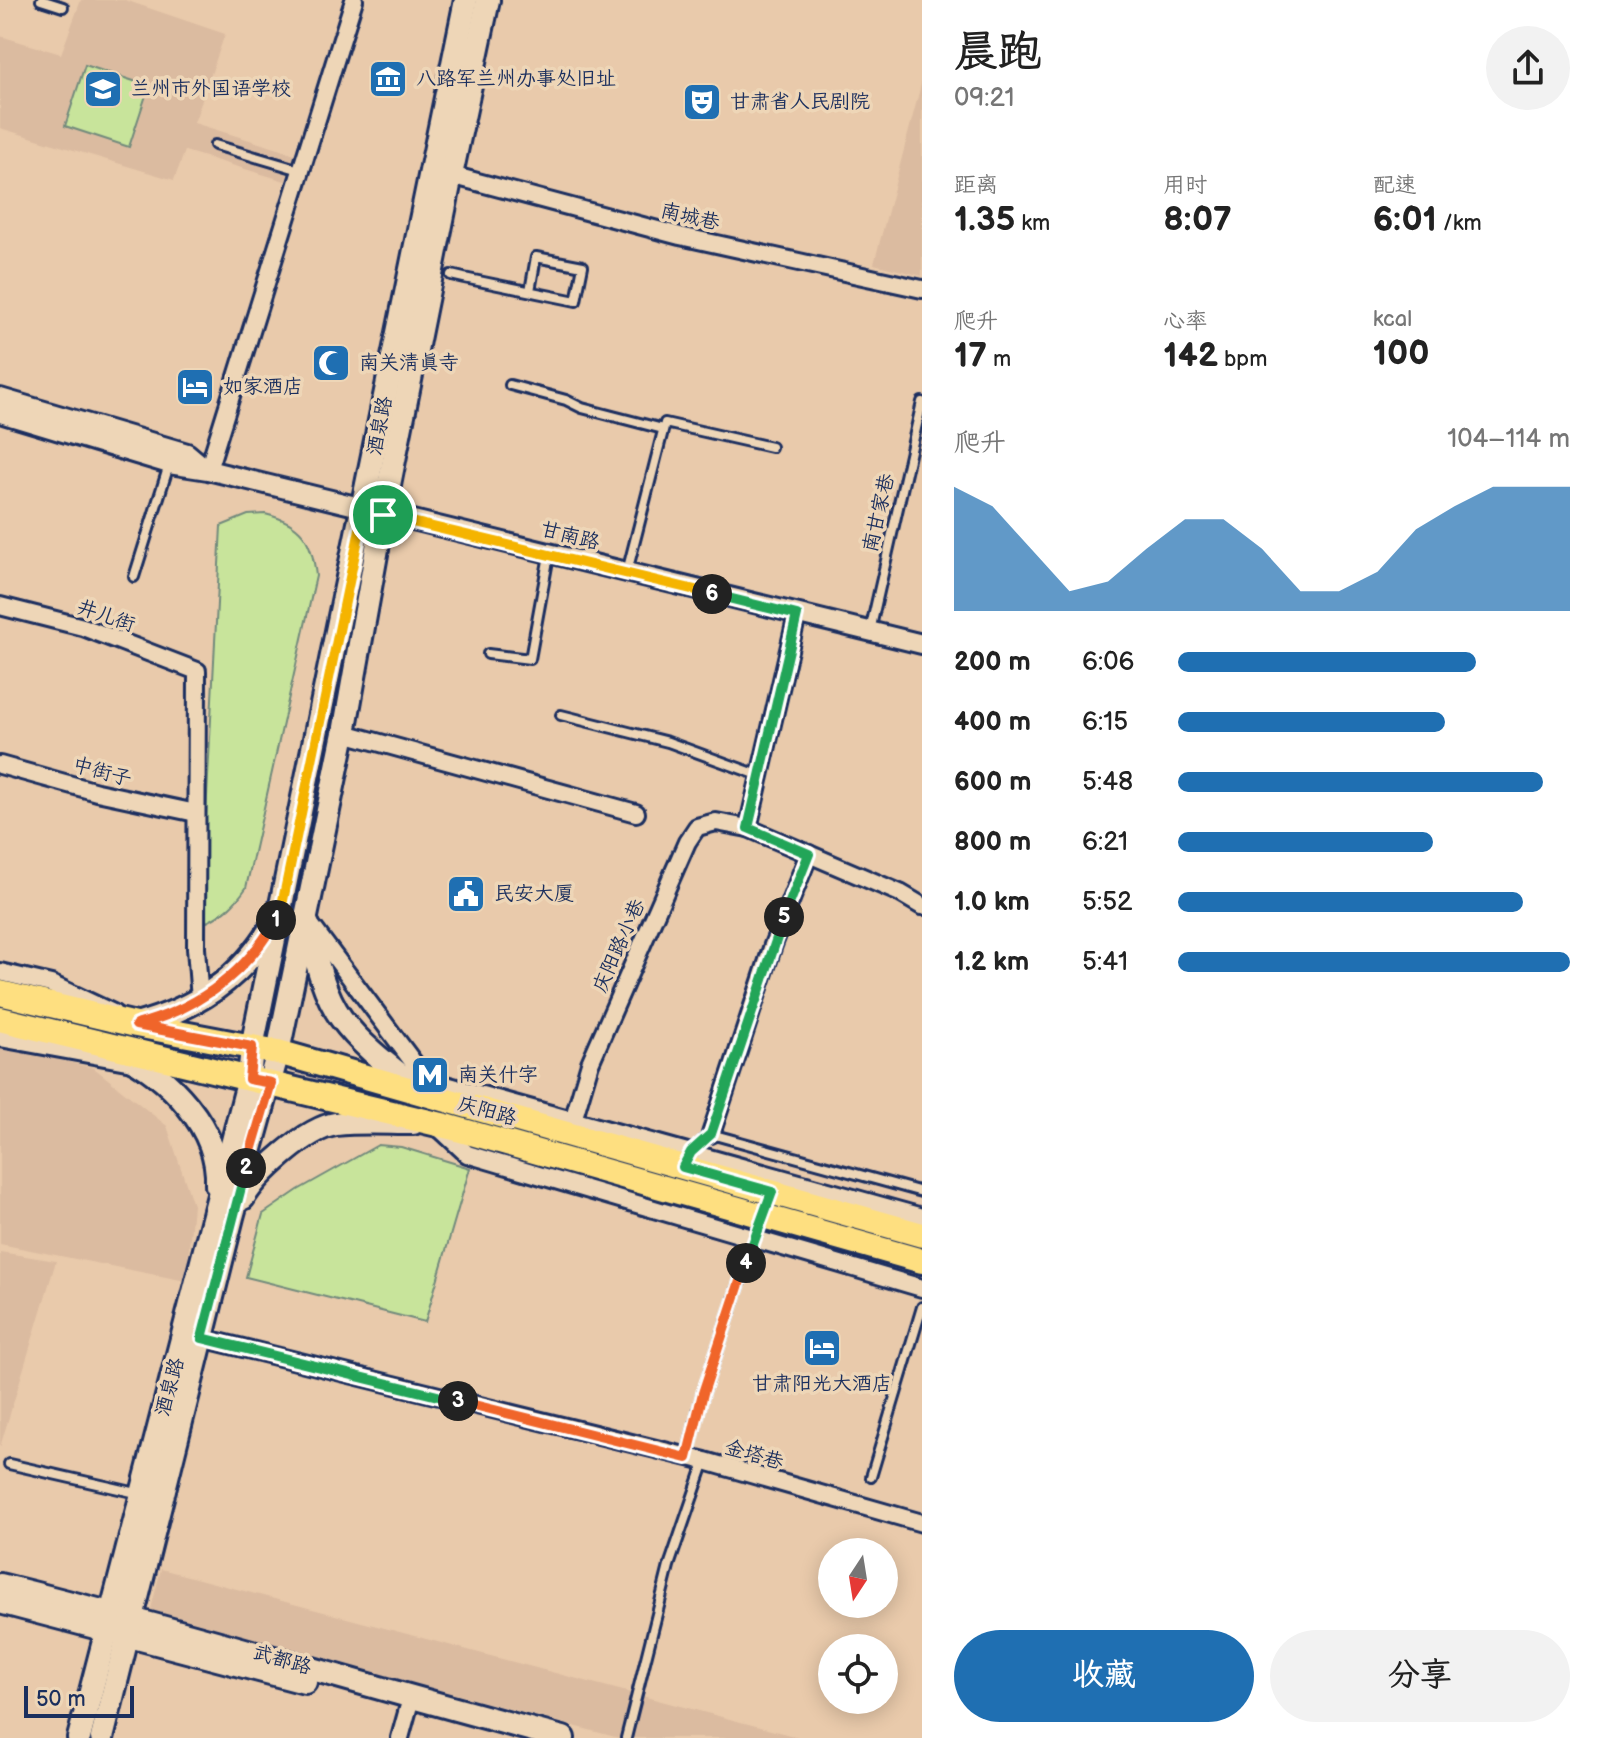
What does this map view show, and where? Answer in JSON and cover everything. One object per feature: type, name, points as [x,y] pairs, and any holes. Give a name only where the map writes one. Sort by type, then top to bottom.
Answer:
[{"type":"main road","name":"酒泉路","points":[[102,1738],[142,1495],[260,1081],[278,1052],[344,733],[374,512],[466,0]]},
{"type":"main road","name":"酒泉路","points":[[260,1081],[252,1047],[488,0]]},
{"type":"main road","points":[[136,1025],[165,1017],[200,1000],[246,962],[281,910]]},
{"type":"main road","points":[[306,918],[323,978],[341,1017],[363,1042],[397,1072],[425,1086]]},
{"type":"main road","name":"庆阳路","points":[[0,993],[425,1086],[687,1159],[772,1192],[922,1235]]},
{"type":"main road","name":"庆阳路","points":[[0,1019],[433,1122],[758,1228],[922,1261]]},
{"type":"main road","points":[[90,1039],[143,1063],[178,1094],[207,1138],[215,1157],[224,1215]]},
{"type":"main road","points":[[224,1215],[273,1164],[294,1147],[333,1125],[433,1122]]},
{"type":"main road","name":"酒泉路","points":[[79,1738],[119,1623],[202,1338],[224,1215]]},
{"type":"main road","name":"武都路","points":[[0,1585],[119,1623],[410,1704],[515,1738]]},
{"type":"main road","name":"武都路","points":[[0,1602],[119,1623]]},
{"type":"main road","name":"武都路","points":[[410,1704],[563,1738]]},
{"type":"street","points":[[208,470],[354,0]]},
{"type":"street","name":"南城巷","points":[[451,175],[680,236],[922,289]]},
{"type":"street","name":"甘南路","points":[[0,398],[187,453],[208,470]]},
{"type":"street","name":"甘南路","points":[[0,413],[169,464],[208,470],[922,644]]},
{"type":"street","name":"井儿街","points":[[0,606],[83,627],[197,671],[196,813]]},
{"type":"street","points":[[748,828],[797,615]]},
{"type":"street","points":[[344,733],[636,813]]},
{"type":"street","name":"中街子","points":[[0,765],[97,792],[196,813]]},
{"type":"street","points":[[196,813],[196,948],[200,1000]]},
{"type":"street","name":"庆阳路小巷","points":[[571,1127],[590,1063],[687,842],[697,827],[716,822],[748,828],[900,893],[922,906]]},
{"type":"street","points":[[711,1134],[773,945],[809,854]]},
{"type":"street","points":[[306,918],[425,1086]]},
{"type":"street","points":[[0,972],[51,984],[136,1025]]},
{"type":"street","points":[[0,1038],[143,1063]]},
{"type":"street","points":[[687,1159],[922,1217]]},
{"type":"street","points":[[758,1228],[922,1288]]},
{"type":"street","name":"金塔巷","points":[[202,1338],[705,1461],[922,1523]]},
{"type":"street","points":[[400,1738],[410,1704]]},
{"type":"lane","points":[[41,0],[63,7]]},
{"type":"lane","points":[[215,145],[300,170]]},
{"type":"lane","points":[[451,275],[576,301],[583,266],[536,257],[530,291]]},
{"type":"lane","points":[[510,385],[663,429]]},
{"type":"lane","name":"南甘家巷","points":[[869,632],[922,402]]},
{"type":"lane","points":[[627,573],[665,423],[771,447]]},
{"type":"lane","points":[[134,577],[169,464]]},
{"type":"lane","points":[[488,654],[530,659],[549,554]]},
{"type":"lane","points":[[561,715],[668,742],[762,776]]},
{"type":"lane","points":[[687,1159],[711,1134],[922,1192]]},
{"type":"lane","points":[[687,1458],[703,1393],[772,1192]]},
{"type":"lane","points":[[871,1477],[922,1307]]},
{"type":"lane","points":[[626,1738],[669,1566],[705,1461]]},
{"type":"lane","points":[[9,1464],[142,1495]]},
{"type":"shaded area","name":"兰州市外国语学校","points":[[81,0],[125,0],[225,34],[194,123],[295,154],[285,181],[185,151],[174,180],[0,128],[0,36],[61,54]]},
{"type":"shaded area","points":[[922,81],[922,276],[874,264]]},
{"type":"shaded area","points":[[0,1046],[94,1068],[167,1126],[193,1205],[186,1281],[0,1244]]},
{"type":"shaded area","points":[[0,1252],[56,1261],[0,1447]]},
{"type":"shaded area","points":[[161,1569],[801,1738],[619,1738],[150,1613]]},
{"type":"green space","points":[[85,65],[149,86],[129,147],[65,126]]},
{"type":"green space","points":[[265,514],[288,522],[303,535],[312,552],[316,576],[246,888],[229,908],[207,922],[201,912],[221,526],[248,515]]},
{"type":"green space","points":[[378,1145],[401,1147],[470,1168],[425,1322],[246,1277],[263,1214],[298,1190]]},
{"type":"place","name":"八路军兰州办事处旧址","points":[[388,79]]},
{"type":"place","name":"兰州市外国语学校","points":[[103,89]]},
{"type":"place","name":"甘肃省人民剧院","points":[[702,102]]},
{"type":"place","name":"南关清真寺","points":[[331,363]]},
{"type":"place","name":"如家酒店","points":[[195,387]]},
{"type":"place","name":"民安大厦","points":[[466,894]]},
{"type":"place","name":"南关什字","points":[[430,1075]]},
{"type":"place","name":"甘肃阳光大酒店","points":[[822,1348]]},
{"type":"route","points":[[364,510],[383,515],[402,517],[797,615],[748,828],[809,854],[773,945],[711,1134],[691,1152],[683,1167],[772,1192],[703,1393],[687,1458],[202,1338],[232,1217],[271,1083],[249,1079],[252,1047],[136,1025],[185,1009],[227,979],[259,946],[281,910],[364,510]]}]
